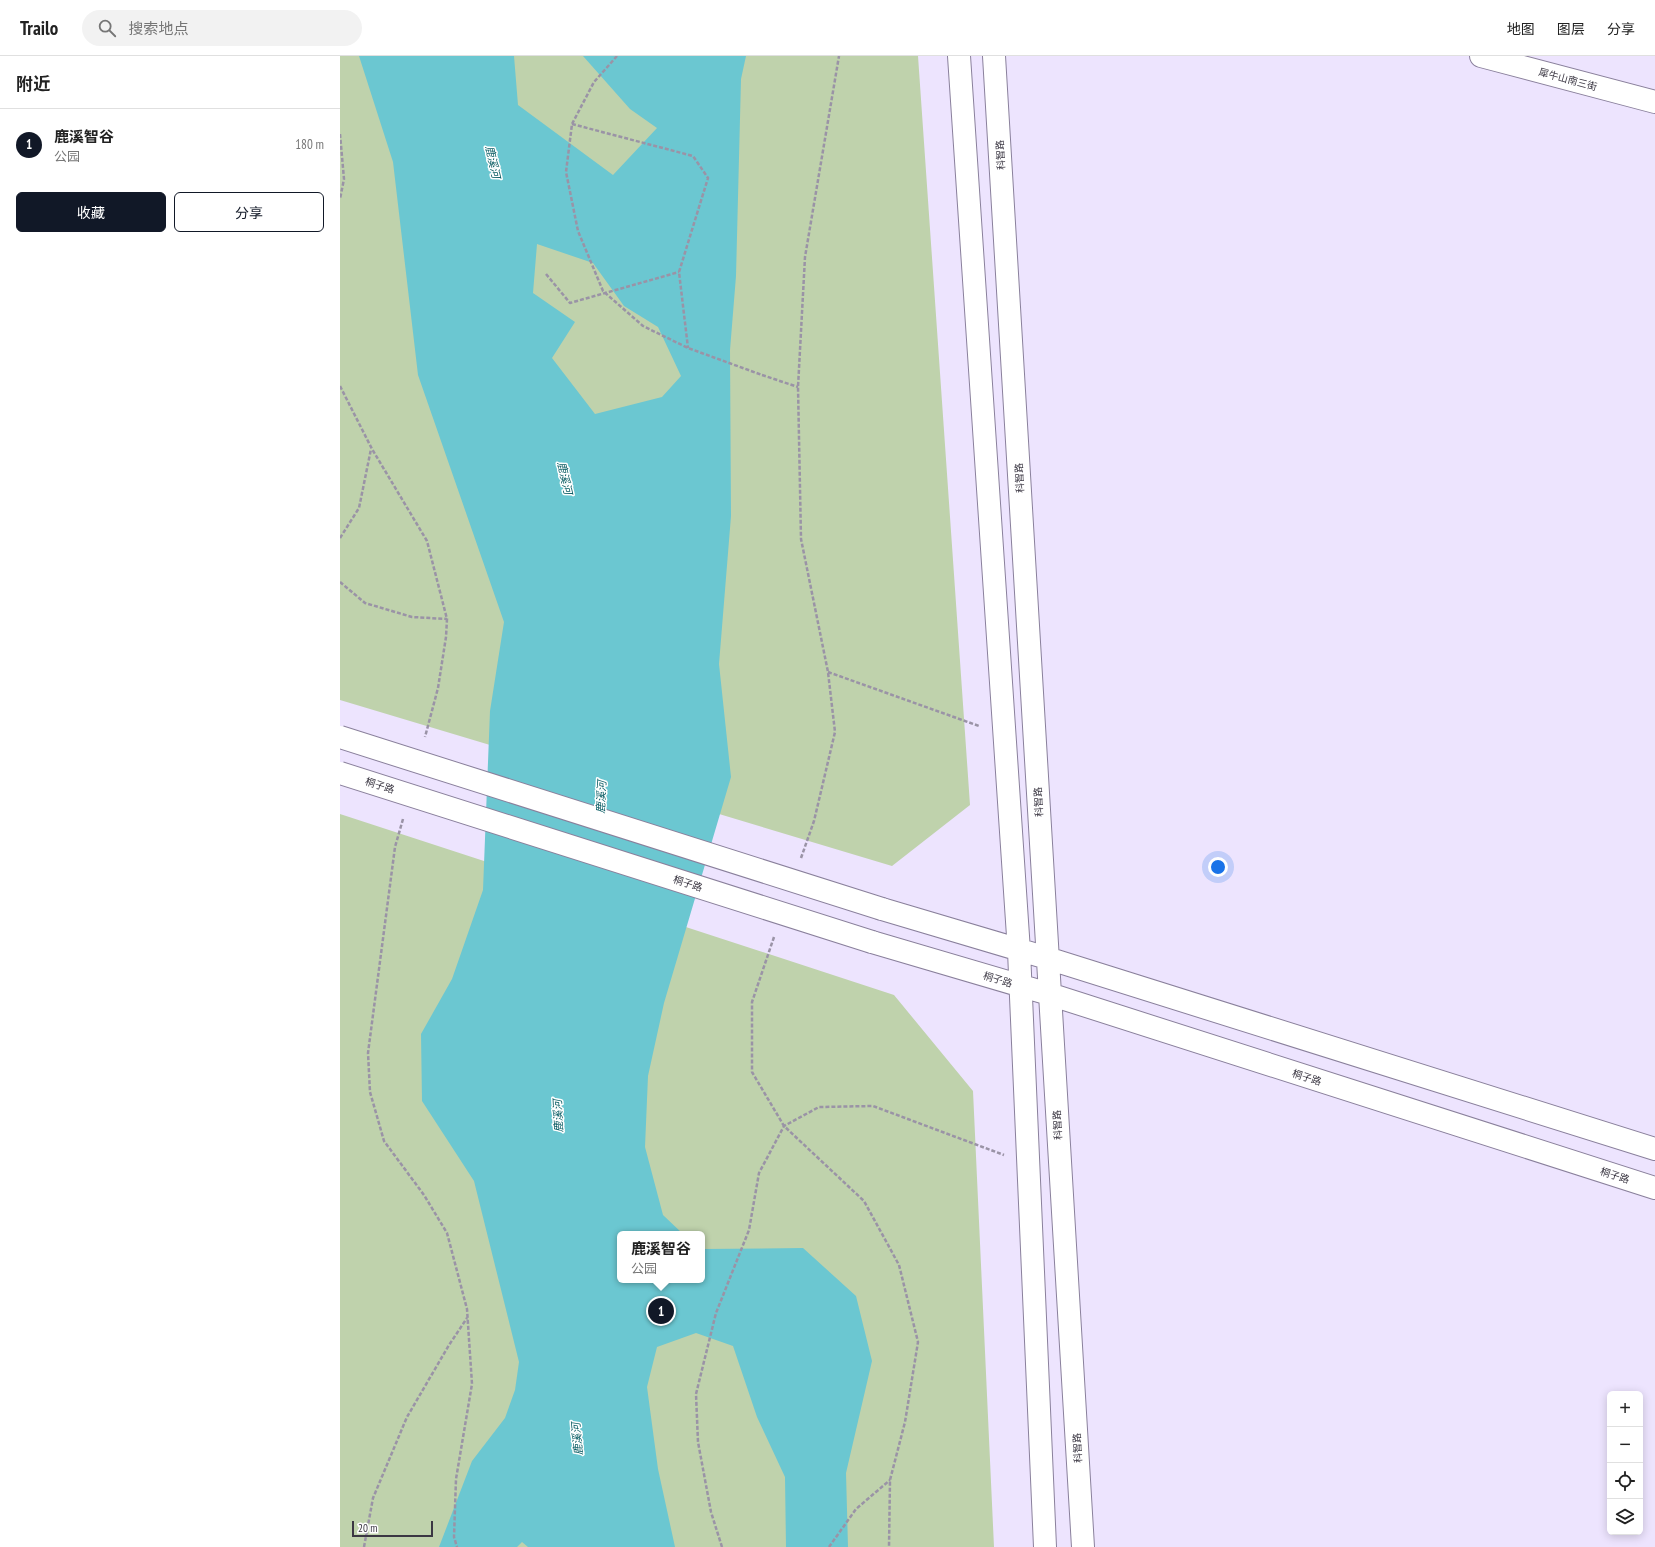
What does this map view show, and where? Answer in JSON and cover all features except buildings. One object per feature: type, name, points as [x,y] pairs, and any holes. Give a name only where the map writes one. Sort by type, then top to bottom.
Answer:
[{"type":"main road","points":[[958,56],[1019,951],[1027,1164],[1045,1547]]},
{"type":"main road","name":"科智路","points":[[994,56],[1083,1547]]},
{"type":"main road","name":"犀牛山南三街","points":[[1481,56],[1655,102]]},
{"type":"main road","points":[[340,737],[882,909],[1019,951],[1047,958],[1655,1149]]},
{"type":"main road","name":"桐子路","points":[[340,773],[872,942],[1049,994],[1655,1188]]},
{"type":"path","points":[[617,56],[594,82],[572,124],[566,172],[578,231],[603,290],[643,326],[688,348],[798,387]]},
{"type":"path","points":[[799,865],[814,821],[834,732],[828,672],[801,539],[798,387],[805,257],[839,56]]},
{"type":"path","points":[[572,124],[694,156],[708,178],[679,272],[688,348]]},
{"type":"path","points":[[340,134],[344,179],[340,199]]},
{"type":"path","points":[[546,274],[570,303],[679,272]]},
{"type":"path","points":[[340,386],[372,449],[427,541],[446,619],[446,637],[438,688],[424,741]]},
{"type":"path","points":[[340,538],[359,508],[372,449]]},
{"type":"path","points":[[340,582],[365,603],[412,617],[446,619]]},
{"type":"path","points":[[828,672],[1004,735]]},
{"type":"path","points":[[403,816],[395,847],[368,1053],[370,1092],[384,1141],[424,1195],[447,1233],[467,1309],[472,1384],[465,1433],[456,1479],[454,1537],[457,1547]]},
{"type":"path","points":[[776,931],[752,1002],[752,1072],[784,1126],[864,1200],[899,1265],[918,1342],[905,1422],[890,1480],[889,1547]]},
{"type":"path","points":[[722,1547],[711,1512],[698,1442],[696,1394],[716,1313],[749,1230],[759,1173],[784,1126],[819,1107],[873,1106],[1027,1164]]},
{"type":"path","points":[[364,1547],[373,1498],[407,1417],[449,1345],[467,1318]]},
{"type":"path","points":[[829,1547],[856,1509],[890,1480]]},
{"type":"shaded area","points":[[340,56],[918,56],[970,805],[892,866],[340,700]]},
{"type":"shaded area","points":[[340,814],[894,995],[973,1091],[994,1547],[340,1547]]},
{"type":"water","name":"鹿溪河","points":[[359,56],[514,56],[518,105],[613,175],[657,128],[630,109],[583,56],[746,56],[741,79],[736,276],[730,350],[731,516],[719,664],[731,777],[664,1003],[648,1076],[645,1147],[663,1215],[680,1231],[617,1231],[617,1283],[705,1283],[705,1249],[803,1248],[856,1296],[872,1361],[846,1473],[848,1547],[786,1547],[785,1477],[757,1417],[733,1346],[696,1333],[657,1347],[647,1387],[658,1469],[675,1547],[528,1547],[522,1542],[517,1547],[439,1547],[472,1461],[505,1418],[515,1390],[519,1362],[474,1181],[422,1101],[421,1034],[452,979],[483,890],[490,711],[504,622],[418,375],[393,162]],"holes":[[[537,244],[593,263],[624,306],[658,327],[681,376],[662,397],[595,414],[552,358],[575,322],[533,293]]]},
{"type":"place","name":"鹿溪智谷","points":[[661,1311]]}]
